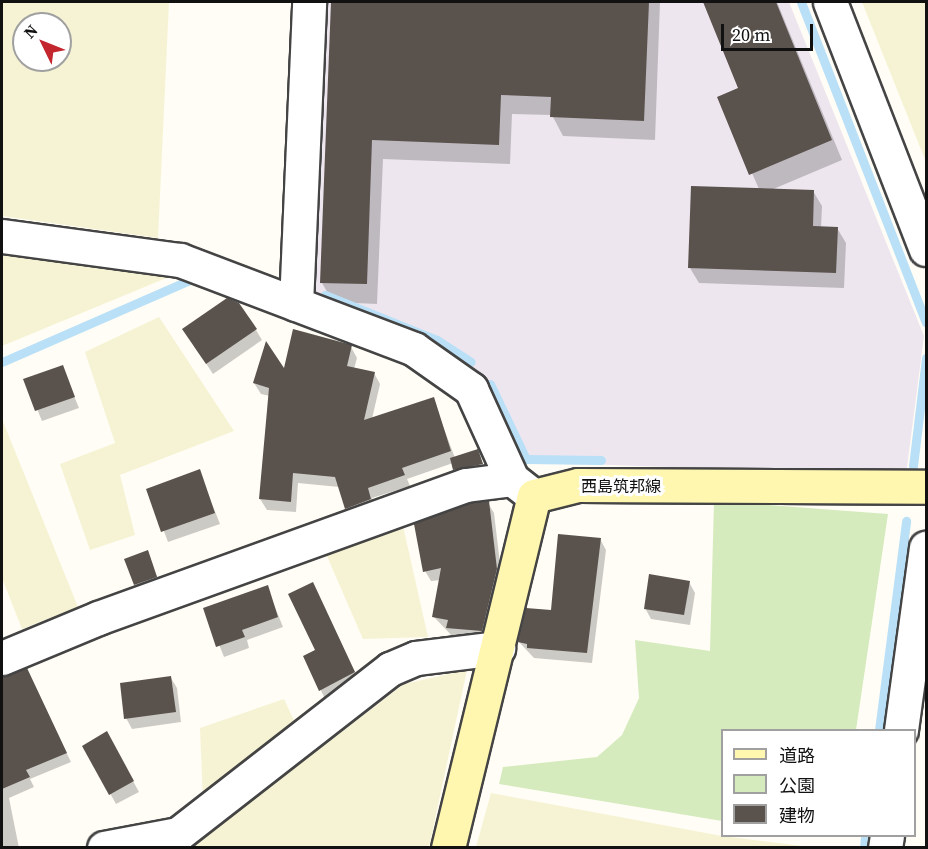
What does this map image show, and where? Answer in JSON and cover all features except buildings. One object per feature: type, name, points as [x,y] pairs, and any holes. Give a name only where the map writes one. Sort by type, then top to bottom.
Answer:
[{"type":"main road","name":"西島筑邦線","points":[[523,487],[578,485],[927,487]]},
{"type":"main road","points":[[448,848],[498,648],[523,487]]},
{"type":"street","points":[[296,304],[309,2]]},
{"type":"street","points":[[830,2],[927,249]]},
{"type":"street","points":[[2,236],[180,260],[414,350],[471,389],[523,487],[466,485],[98,618],[2,658]]},
{"type":"street","points":[[901,729],[927,548]]},
{"type":"street","points":[[104,848],[178,834],[390,669],[416,658],[498,648]]},
{"type":"shaded area","points":[[2,2],[169,2],[158,238],[2,216]]},
{"type":"shaded area","points":[[323,2],[789,2],[924,336],[906,475],[525,462],[481,380],[433,344],[311,292]]},
{"type":"shaded area","points":[[862,2],[926,2],[926,162]]},
{"type":"shaded area","points":[[2,253],[176,274],[2,346]]},
{"type":"shaded area","points":[[159,317],[234,431],[120,475],[135,535],[90,550],[60,464],[115,443],[85,352]]},
{"type":"shaded area","points":[[2,419],[78,607],[22,629],[2,578]]},
{"type":"shaded area","points":[[403,526],[428,637],[363,639],[326,554]]},
{"type":"shaded area","points":[[467,670],[429,847],[183,848],[193,846],[404,684]]},
{"type":"shaded area","points":[[284,699],[297,727],[203,802],[200,728]]},
{"type":"shaded area","points":[[491,793],[721,837],[810,847],[476,847]]},
{"type":"green space","points":[[714,501],[888,514],[856,729],[721,729],[721,821],[499,784],[503,767],[597,757],[622,735],[639,698],[635,640],[710,651]]},
{"type":"waterway","points":[[801,2],[926,323]]},
{"type":"waterway","points":[[2,362],[192,279]]},
{"type":"waterway","points":[[325,295],[437,340],[471,362]]},
{"type":"waterway","points":[[913,466],[926,358]]},
{"type":"waterway","points":[[490,384],[526,459],[601,460]]},
{"type":"waterway","points":[[879,729],[906,521]]},
{"type":"waterway","points":[[864,848],[865,837]]}]
